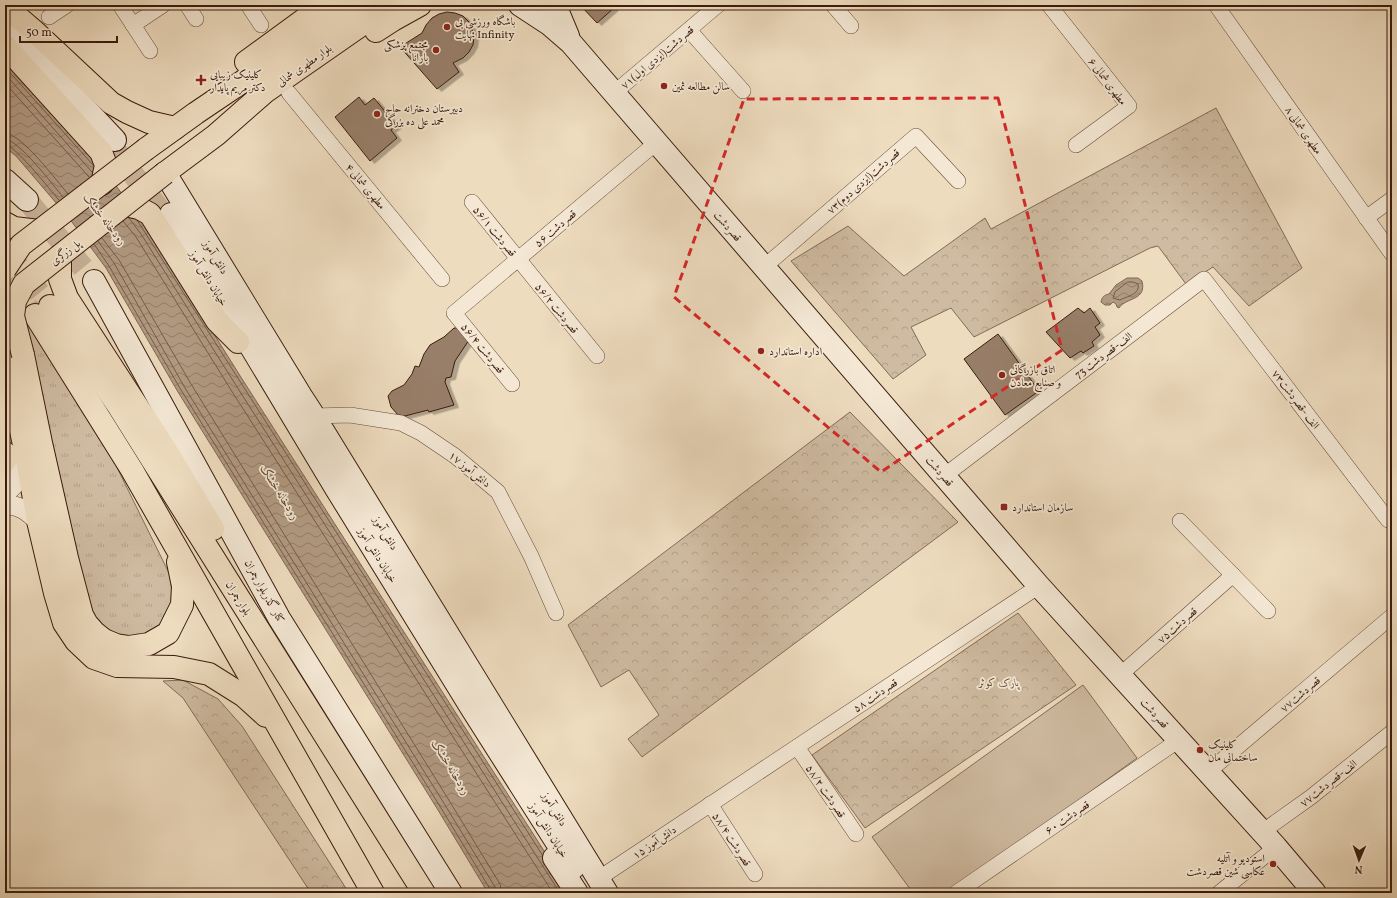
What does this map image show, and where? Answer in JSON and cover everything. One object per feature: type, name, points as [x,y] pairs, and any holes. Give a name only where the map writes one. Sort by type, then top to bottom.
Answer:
[{"type":"main road","points":[[196,113],[241,66],[324,5]]},
{"type":"main road","name":"بلوار مطهرى شمالى","points":[[102,184],[146,149],[196,113],[356,5]]},
{"type":"main road","name":"بلوار مطهرى شمالى","points":[[165,172],[216,135],[265,92],[390,5]]},
{"type":"main road","points":[[216,135],[289,93],[393,20],[420,5]]},
{"type":"main road","points":[[520,5],[550,24],[571,43]]},
{"type":"main road","points":[[555,5],[571,43]]},
{"type":"main road","points":[[5,6],[111,103],[149,122],[175,128]]},
{"type":"main road","points":[[5,23],[106,141]]},
{"type":"main road","points":[[5,34],[106,141]]},
{"type":"main road","name":"قصردشت","points":[[571,43],[1039,586],[1208,772],[1315,893]]},
{"type":"main road","points":[[5,46],[106,141]]},
{"type":"main road","points":[[5,269],[21,245],[102,184],[106,165],[101,152],[106,141]]},
{"type":"main road","name":"پل زرگری","points":[[11,357],[15,301],[24,284],[165,172]]},
{"type":"main road","name":"دانش آموز","points":[[165,172],[314,416],[598,888]]},
{"type":"main road","points":[[5,180],[26,200]]},
{"type":"main road","points":[[125,205],[139,208],[165,221]]},
{"type":"main road","name":"خیابان دانش آموز","points":[[165,221],[217,321],[238,342],[312,468],[468,722],[577,893]]},
{"type":"main road","name":"خیابان دانش آموز","points":[[165,221],[333,484],[472,709],[598,888]]},
{"type":"main road","points":[[5,223],[14,228],[39,231]]},
{"type":"main road","points":[[60,256],[60,279],[67,298],[167,452],[291,659],[298,672],[312,713]]},
{"type":"main road","name":"کنار گذربلوار چمران","points":[[94,281],[280,618],[451,893]]},
{"type":"main road","name":"بلوار چمران","points":[[373,893],[176,549],[42,310],[117,404],[424,893]]},
{"type":"main road","points":[[11,357],[10,454],[38,521],[55,593],[64,623],[76,641],[94,658],[117,666],[174,667],[209,674],[244,696],[282,733]]},
{"type":"main road","points":[[11,357],[40,443],[82,615],[95,633],[110,642],[129,647],[149,644],[168,633],[182,605],[183,586],[176,549]]},
{"type":"main road","points":[[5,461],[10,454]]},
{"type":"street","points":[[49,18],[67,5]]},
{"type":"street","points":[[120,5],[150,51]]},
{"type":"street","points":[[133,24],[163,5]]},
{"type":"street","points":[[187,5],[196,19]]},
{"type":"street","points":[[248,5],[261,25]]},
{"type":"street","name":"۷۱قصردشت(ایزدی اول)","points":[[614,93],[718,5]]},
{"type":"street","points":[[833,5],[851,26]]},
{"type":"street","name":"۶ مطهری شمالی","points":[[1049,5],[1129,106],[1076,145]]},
{"type":"street","name":"۸ مطهری شمالی","points":[[1216,5],[1392,254]]},
{"type":"street","points":[[689,30],[743,91]]},
{"type":"street","name":"۴ مطهری شمالی","points":[[289,93],[442,279]]},
{"type":"street","name":"۷۳قصردشت(ایزدی دوم)","points":[[764,267],[916,136],[958,181]]},
{"type":"street","name":"۵۶ قصردشت","points":[[454,313],[656,143]]},
{"type":"street","points":[[1366,218],[1392,199]]},
{"type":"street","name":"۵۶/۱ قصردشت","points":[[472,202],[518,259]]},
{"type":"street","name":"۵۶/۲ قصردشت","points":[[518,259],[597,356]]},
{"type":"street","name":"73 الف-قصردشت","points":[[944,476],[1204,278]]},
{"type":"street","name":"الف -قصردشت۷۳","points":[[1204,278],[1388,520]]},
{"type":"street","name":"۵۶/۴ قصردشت","points":[[454,313],[512,384]]},
{"type":"street","name":"دانش‌آموز ۱۷","points":[[314,416],[350,415],[401,424],[421,433],[455,456],[498,492],[531,556],[556,613]]},
{"type":"street","points":[[5,494],[14,485],[10,454]]},
{"type":"street","points":[[5,505],[24,508],[38,521]]},
{"type":"street","points":[[1180,521],[1268,611]]},
{"type":"street","name":"قصردشت۷۵","points":[[1120,675],[1233,575]]},
{"type":"street","name":"قصردشت ۵۸","points":[[710,804],[1039,586]]},
{"type":"street","name":"قصردشت۷۷","points":[[1208,772],[1392,616]]},
{"type":"street","name":"۷۷الف-قصردشت","points":[[1219,893],[1311,797],[1392,732]]},
{"type":"street","name":"۶۰ قصردشت","points":[[956,893],[1179,740]]},
{"type":"street","name":"۵۸/۲ قصردشت","points":[[797,747],[856,834]]},
{"type":"street","name":"دانش‌آموز ۱۵","points":[[598,888],[710,804]]},
{"type":"street","name":"۵۸/۴ قصردشت","points":[[710,804],[755,874]]},
{"type":"highlighted area","points":[[998,98],[1062,350],[881,472],[674,297],[744,99]]},
{"type":"green space","points":[[1216,108],[1302,268],[1249,306],[1213,267],[1186,284],[1158,246],[1150,248],[974,337],[951,308],[911,327],[926,355],[893,379],[791,261],[848,226],[904,276],[985,218],[991,229]]},
{"type":"green space","points":[[23,316],[33,326],[98,429],[170,575],[174,597],[163,624],[144,636],[115,638],[92,618]]},
{"type":"green space","points":[[850,412],[958,522],[642,757],[628,739],[659,715],[629,670],[601,687],[568,625]]},
{"type":"green space","name":"پارک کوثر","points":[[1018,613],[1076,685],[865,828],[812,755]]},
{"type":"green space","points":[[183,680],[218,699],[242,726],[349,893],[311,893],[183,698],[163,681]]},
{"type":"green space","points":[[1083,685],[1137,758],[950,893],[913,893],[872,837]]},
{"type":"water","name":"رودخانه خشک","points":[[5,61],[111,179],[148,229],[244,382],[571,893],[488,893],[178,392],[106,268],[69,218],[16,156],[5,147]]},
{"type":"water","points":[[1127,278],[1138,278],[1142,281],[1142,292],[1139,295],[1126,302],[1119,308],[1113,302],[1110,305],[1105,305],[1101,302],[1104,296],[1109,294],[1116,285]]},
{"type":"building","points":[[580,5],[611,5],[614,8],[597,23]]},
{"type":"building","name":"مجتمع پزشکی بارانا","points":[[447,12],[463,16],[469,22],[474,37],[473,45],[463,58],[453,63],[459,72],[437,89],[400,47],[422,33],[432,18]]},
{"type":"building","points":[[359,97],[365,105],[374,98],[397,126],[391,130],[397,138],[370,161],[335,117]]},
{"type":"building","points":[[1078,308],[1084,313],[1090,308],[1100,323],[1095,327],[1100,335],[1092,342],[1094,346],[1083,353],[1081,351],[1070,358],[1046,332]]},
{"type":"building","points":[[454,328],[459,328],[469,340],[455,361],[451,377],[446,378],[445,382],[454,405],[429,412],[428,410],[405,416],[398,415],[391,407],[388,396],[392,391],[404,385],[412,374],[415,366],[419,367],[424,354],[430,345],[444,337]]},
{"type":"building","name":"اتاق بازرگانی و صنایع معادن","points":[[998,334],[1039,391],[1005,415],[964,359]]},
{"type":"tunnel","points":[[110,143],[165,217]]},
{"type":"tunnel","points":[[27,200],[94,281]]},
{"type":"tunnel","points":[[5,250],[50,306]]},
{"type":"tunnel","points":[[5,284],[35,315]]},
{"type":"place","name":"باشگاه ورزشی بی نهایت Infinity","points":[[447,27]]},
{"type":"place","name":"مجتمع پزشکی بارانا","points":[[436,50]]},
{"type":"place","name":"کلینیک زیبایی دکتر مریم پایدار","points":[[201,80]]},
{"type":"place","name":"سالن مطالعه ثمین","points":[[664,86]]},
{"type":"place","name":"دبیرستان دخترانه حاج محمد علی ده بزرگی","points":[[377,114]]},
{"type":"place","name":"اداره استاندارد","points":[[761,351]]},
{"type":"place","name":"اتاق بازرگانی و صنایع معادن","points":[[1002,375]]},
{"type":"place","name":"سازمان استاندارد","points":[[1004,507]]},
{"type":"place","name":"کلینیک ساختمانی مان","points":[[1200,750]]},
{"type":"place","name":"استودیو و آتلیه عکاسی شین قصردشت","points":[[1273,864]]}]
